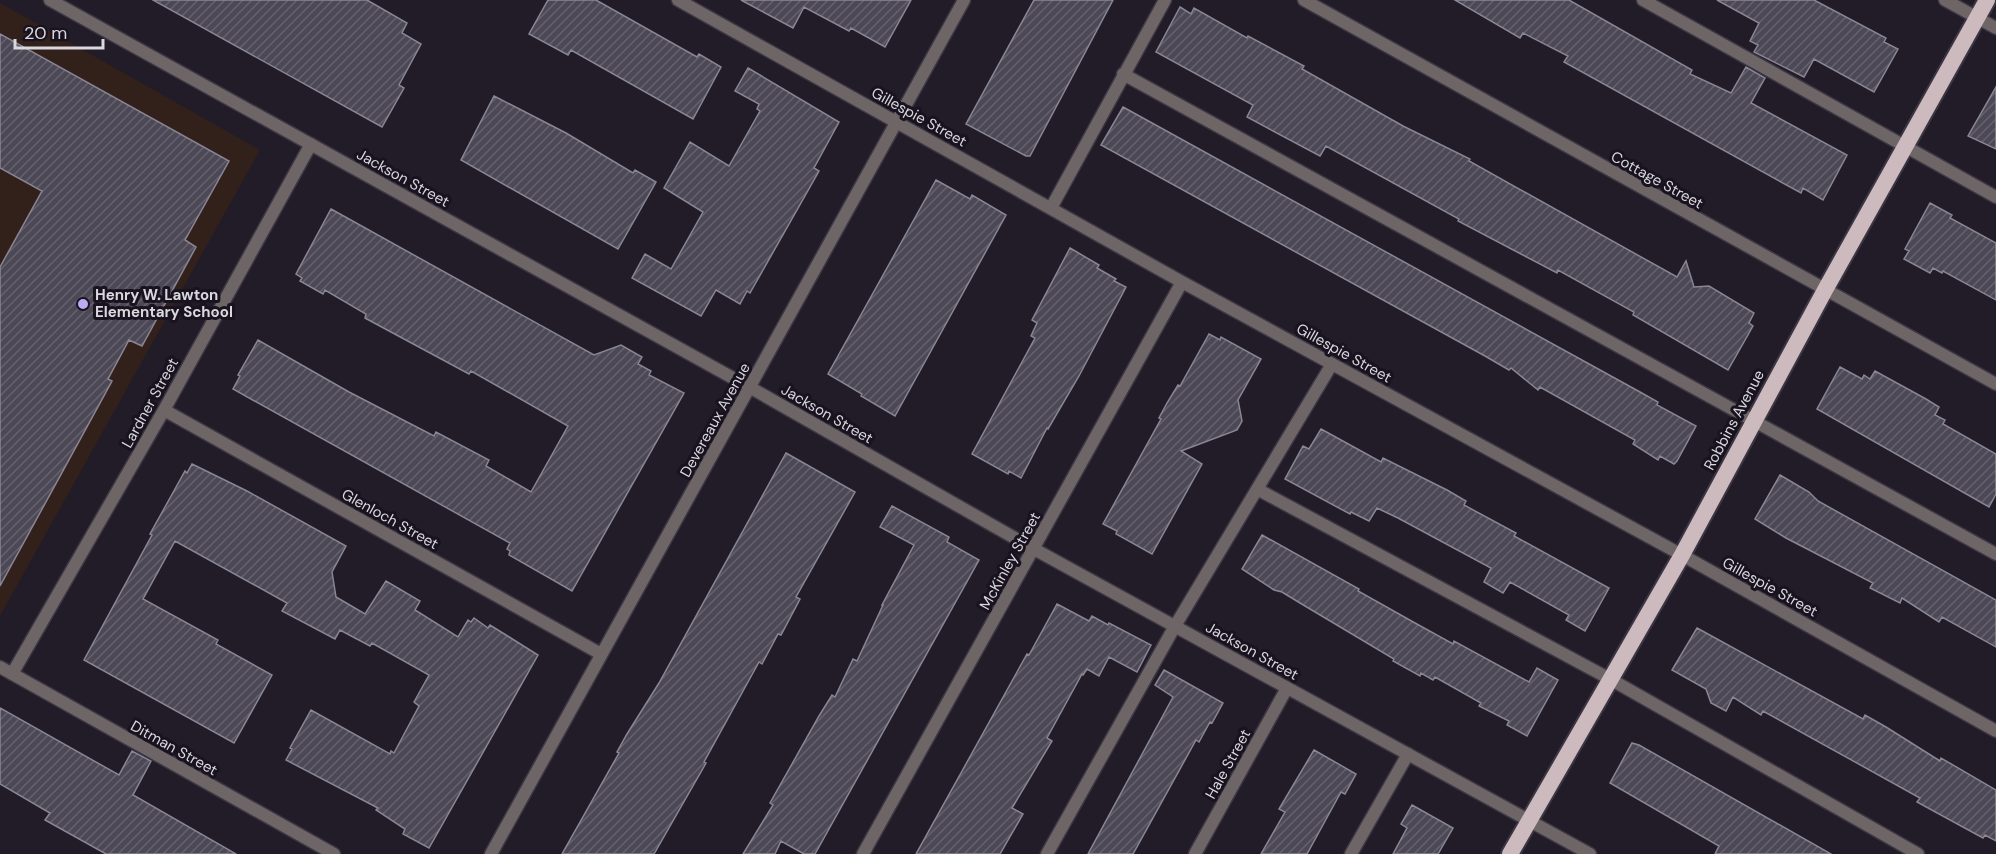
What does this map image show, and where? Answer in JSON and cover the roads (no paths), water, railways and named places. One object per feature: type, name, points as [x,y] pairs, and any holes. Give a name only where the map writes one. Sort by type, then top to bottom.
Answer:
[{"type":"highway","name":"Robbins Avenue","points":[[1510,854],[1528,819],[1682,555],[1825,290],[1986,0]]},
{"type":"street","name":"Jackson Street","points":[[50,0],[751,388],[1034,549],[1590,854]]},
{"type":"street","name":"Gillespie Street","points":[[678,0],[1182,282],[1682,555],[1996,731]]},
{"type":"street","name":"Devereaux Avenue","points":[[491,854],[964,0]]},
{"type":"street","points":[[1051,208],[1165,0]]},
{"type":"street","name":"Cottage Street","points":[[1304,0],[1996,384]]},
{"type":"street","points":[[1643,0],[1996,196]]},
{"type":"street","points":[[1946,0],[1996,28]]},
{"type":"street","points":[[1123,74],[1996,554]]},
{"type":"street","name":"Lardner Street","points":[[12,674],[164,410],[310,144]]},
{"type":"street","name":"McKinley Street","points":[[863,854],[1182,282]]},
{"type":"street","points":[[1047,854],[1175,626],[1332,364]]},
{"type":"street","name":"Glenloch Street","points":[[164,410],[601,654]]},
{"type":"street","points":[[1257,489],[1610,679],[1918,854]]},
{"type":"street","name":"Ditman Street","points":[[0,667],[334,854]]},
{"type":"street","name":"Hale Street","points":[[1195,854],[1287,688]]},
{"type":"street","points":[[1351,854],[1408,754]]},
{"type":"place","name":"Henry W. Lawton Elementary School","points":[[83,304]]}]
